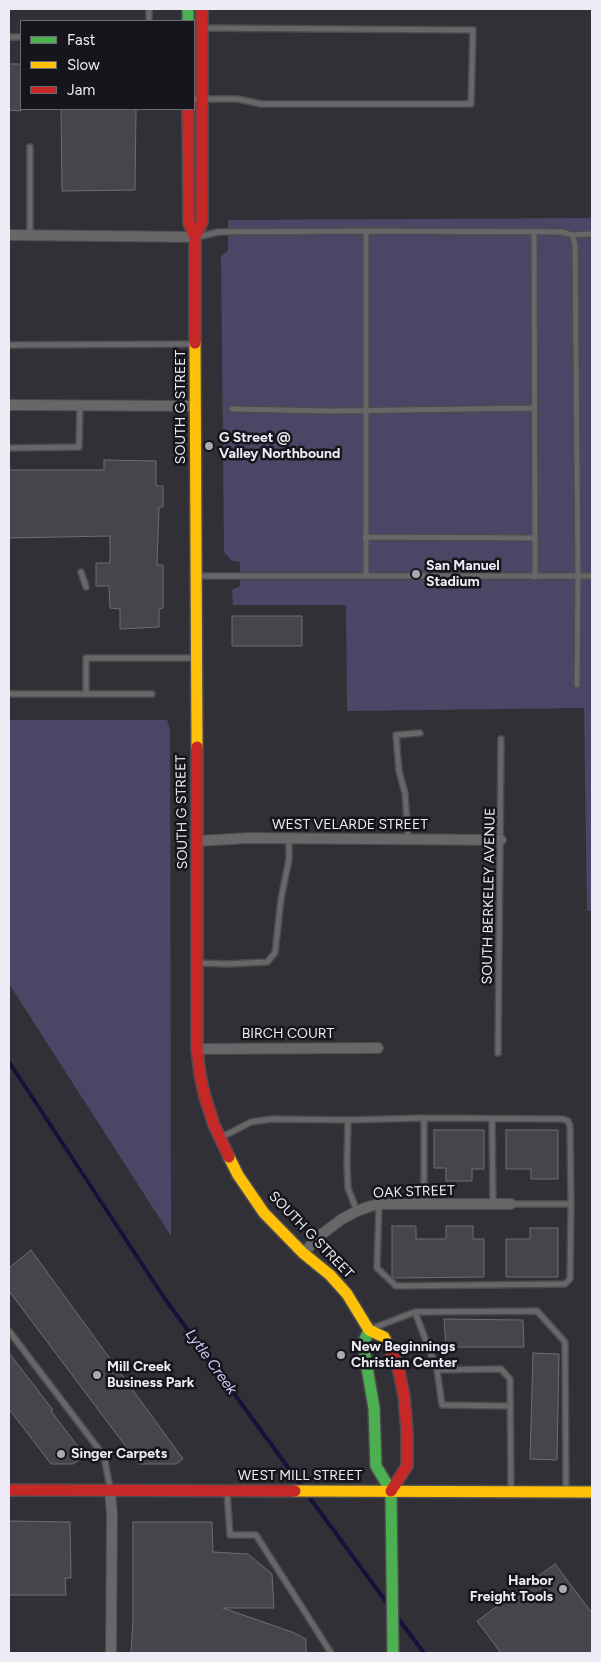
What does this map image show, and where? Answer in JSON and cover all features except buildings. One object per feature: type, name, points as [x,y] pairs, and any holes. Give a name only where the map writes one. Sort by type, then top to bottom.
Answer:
[{"type":"main road","name":"SOUTH G STREET","points":[[202,9],[199,35],[198,98],[202,222],[196,237],[195,658],[198,841],[197,1049],[205,1097],[220,1138],[238,1176],[264,1213],[347,1294],[369,1330],[384,1337],[392,1351],[399,1371],[404,1396],[407,1466],[391,1491]]},
{"type":"main road","name":"SOUTH G STREET","points":[[188,110],[188,223],[196,237]]},
{"type":"main road","points":[[369,1330],[363,1344],[374,1408],[376,1466],[391,1491],[393,1653]]},
{"type":"main road","name":"WEST MILL STREET","points":[[9,1490],[592,1492]]},
{"type":"street","points":[[9,236],[196,237]]},
{"type":"street","points":[[9,405],[196,406]]},
{"type":"street","name":"WEST VELARDE STREET","points":[[198,841],[248,838],[501,840]]},
{"type":"street","name":"BIRCH COURT","points":[[197,1049],[378,1048]]},
{"type":"street","name":"OAK STREET","points":[[303,1253],[322,1234],[342,1219],[357,1211],[379,1204],[511,1204]]},
{"type":"street","points":[[110,1490],[112,1515],[111,1653]]},
{"type":"lane","points":[[198,98],[238,98],[261,104],[471,104],[473,30],[242,28],[199,35]]},
{"type":"lane","points":[[30,147],[30,236]]},
{"type":"lane","points":[[366,231],[366,576]]},
{"type":"lane","points":[[196,237],[218,232],[562,232],[572,235],[592,234]]},
{"type":"lane","points":[[534,232],[535,577]]},
{"type":"lane","points":[[572,235],[576,244],[577,685]]},
{"type":"lane","points":[[9,344],[196,344]]},
{"type":"lane","points":[[9,448],[79,447],[80,405]]},
{"type":"lane","points":[[232,409],[534,408]]},
{"type":"lane","points":[[365,537],[535,538]]},
{"type":"lane","points":[[81,572],[86,587]]},
{"type":"lane","points":[[195,576],[592,576]]},
{"type":"lane","points":[[86,694],[86,658],[195,658]]},
{"type":"lane","points":[[9,694],[152,694]]},
{"type":"lane","points":[[408,838],[405,793],[400,771],[396,735],[420,733]]},
{"type":"lane","name":"SOUTH BERKELEY AVENUE","points":[[498,1053],[502,739]]},
{"type":"lane","points":[[198,963],[268,962],[275,953],[281,899],[290,859],[290,839]]},
{"type":"lane","points":[[220,1138],[251,1122],[272,1119],[424,1118],[563,1119],[568,1121],[570,1126],[571,1204],[570,1279],[565,1284],[396,1286],[377,1268],[379,1204]]},
{"type":"lane","points":[[424,1118],[424,1204]]},
{"type":"lane","points":[[492,1119],[493,1205]]},
{"type":"lane","points":[[348,1120],[348,1188],[357,1211]]},
{"type":"lane","points":[[511,1204],[571,1204]]},
{"type":"lane","points":[[369,1330],[415,1312],[537,1311],[565,1342],[566,1492]]},
{"type":"lane","points":[[415,1312],[437,1370],[442,1405],[509,1406]]},
{"type":"lane","points":[[9,1331],[104,1456],[110,1490]]},
{"type":"lane","points":[[437,1370],[501,1369],[510,1378],[511,1492]]},
{"type":"lane","points":[[227,1491],[230,1535],[256,1535],[331,1653]]},
{"type":"shaded area","name":"San Manuel Stadium","points":[[592,218],[592,911],[587,911],[584,708],[347,711],[346,605],[233,605],[232,590],[240,586],[240,562],[232,561],[224,552],[221,256],[228,251],[228,220]]},
{"type":"shaded area","points":[[9,720],[167,720],[170,729],[171,1236],[9,984]]},
{"type":"waterway","name":"Lytle Creek","points":[[9,1062],[165,1299],[303,1488]]},
{"type":"waterway","name":"Lytle Creek","points":[[307,1494],[387,1603]]},
{"type":"waterway","name":"Lytle Creek","points":[[397,1617],[424,1653]]},
{"type":"traffic: fast","points":[[188,9],[188,20]]},
{"type":"traffic: fast","points":[[369,1330],[363,1344],[374,1408],[376,1466],[391,1491],[393,1653]]},
{"type":"traffic: slow","points":[[195,343],[197,747]]},
{"type":"traffic: slow","points":[[229,1157],[238,1175],[264,1213],[303,1253],[330,1275],[347,1294],[369,1330],[384,1337],[391,1351]]},
{"type":"traffic: slow","points":[[295,1491],[592,1492]]},
{"type":"traffic: jam","points":[[195,343],[195,237],[202,222],[202,9]]},
{"type":"traffic: jam","points":[[188,110],[189,223],[195,237]]},
{"type":"traffic: jam","points":[[197,747],[197,1049],[205,1097],[214,1125],[229,1157]]},
{"type":"traffic: jam","points":[[391,1351],[399,1371],[404,1396],[407,1466],[391,1491]]},
{"type":"traffic: jam","points":[[9,1490],[295,1491]]},
{"type":"place","name":"G Street @ Valley Northbound","points":[[209,446]]},
{"type":"place","name":"San Manuel Stadium","points":[[416,574]]},
{"type":"place","name":"New Beginnings Christian Center","points":[[341,1355]]},
{"type":"place","name":"Mill Creek Business Park","points":[[97,1375]]},
{"type":"place","name":"Singer Carpets","points":[[61,1454]]},
{"type":"place","name":"Harbor Freight Tools","points":[[563,1589]]}]
